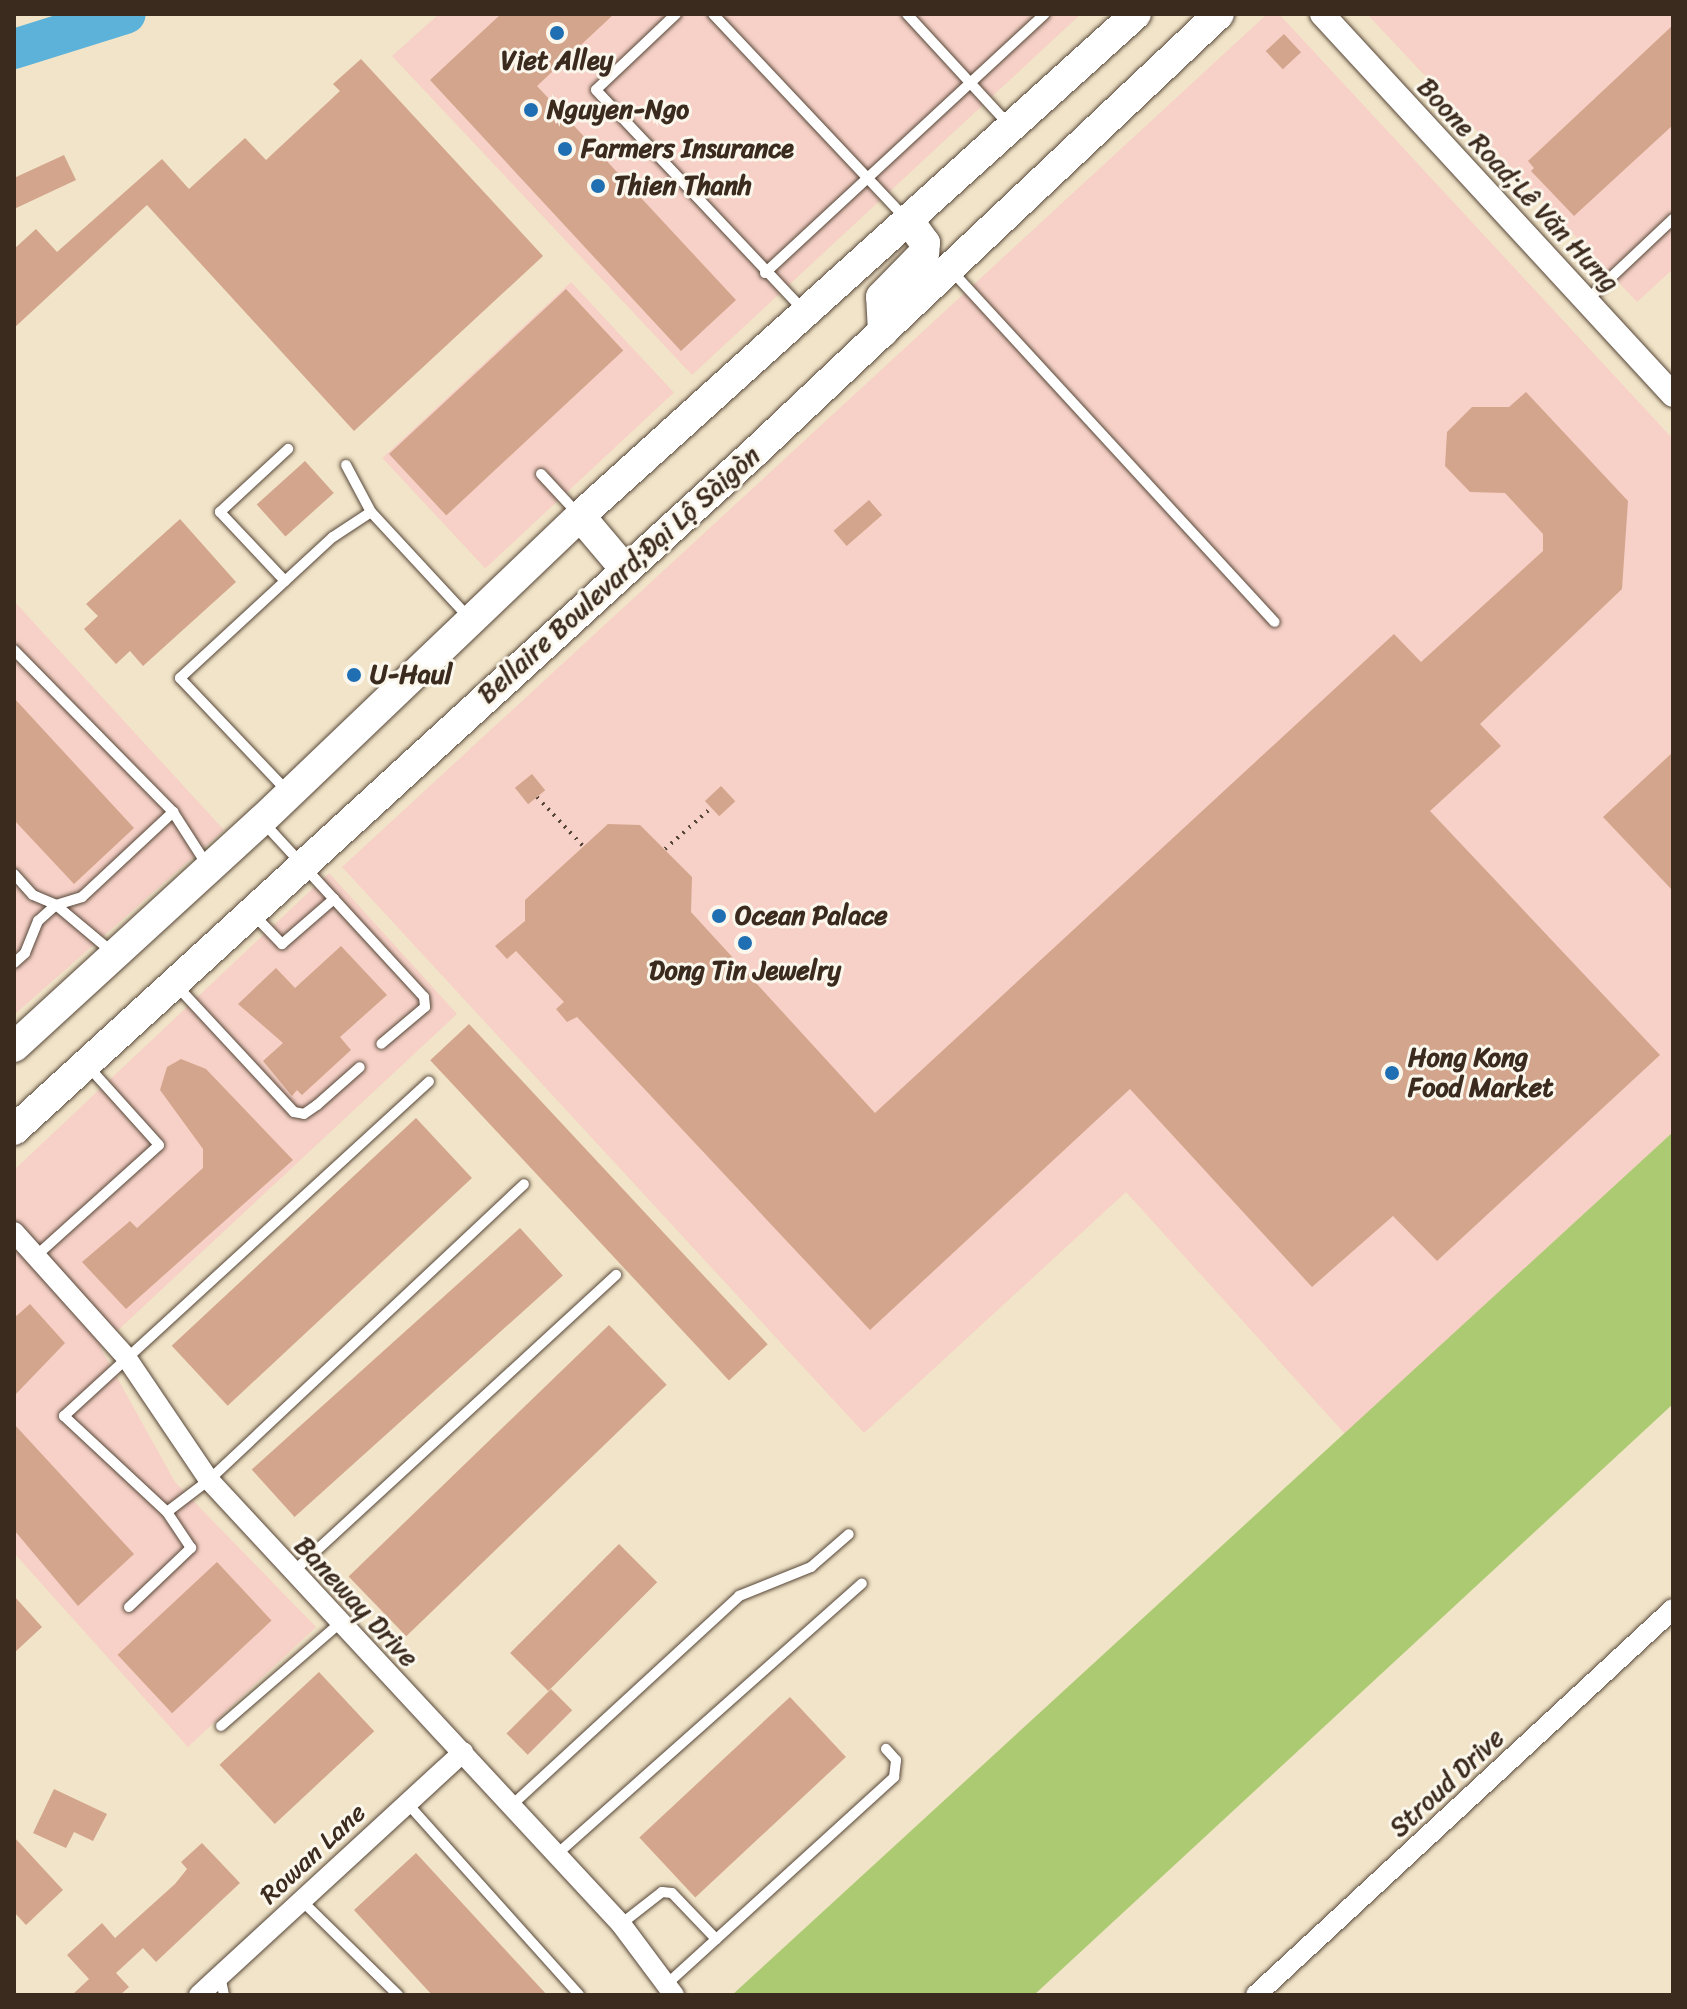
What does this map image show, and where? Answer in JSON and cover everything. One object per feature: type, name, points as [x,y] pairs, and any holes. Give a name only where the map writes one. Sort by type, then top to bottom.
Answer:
[{"type":"main road","points":[[14,1047],[262,820],[580,516],[1136,14]]},
{"type":"main road","name":"Bellaire Boulevard;Đại Lộ Sàigòn","points":[[14,1130],[883,332],[1219,14]]},
{"type":"main road","points":[[883,332],[881,297],[924,253],[925,243],[908,220]]},
{"type":"main road","points":[[580,516],[624,568]]},
{"type":"street","name":"Boone Road;Lê Văn Hưng","points":[[1322,14],[1673,395]]},
{"type":"street","name":"Baneway Drive","points":[[14,1232],[126,1357],[209,1480],[621,1924],[669,1991]]},
{"type":"street","name":"Stroud Drive","points":[[1256,1995],[1673,1609]]},
{"type":"street","name":"Rowan Lane","points":[[199,1995],[222,1986],[301,1900],[463,1752]]},
{"type":"lane","points":[[676,14],[596,90],[765,273],[806,312]]},
{"type":"lane","points":[[713,14],[908,220]]},
{"type":"lane","points":[[907,14],[968,85],[1012,128]]},
{"type":"lane","points":[[765,273],[1045,14]]},
{"type":"lane","points":[[1586,301],[1673,219]]},
{"type":"lane","points":[[949,268],[1275,622]]},
{"type":"lane","points":[[285,581],[220,512],[288,449]]},
{"type":"lane","points":[[346,465],[357,477],[371,512],[471,620]]},
{"type":"lane","points":[[541,474],[580,516]]},
{"type":"lane","points":[[289,793],[180,678],[333,537],[371,512]]},
{"type":"lane","points":[[14,650],[173,812],[209,867]]},
{"type":"lane","points":[[14,963],[25,953],[38,921],[56,905],[82,897],[173,812]]},
{"type":"lane","points":[[262,820],[427,1002],[381,1044]]},
{"type":"lane","points":[[14,874],[33,895],[56,905],[115,954]]},
{"type":"lane","points":[[252,913],[282,944],[334,899]]},
{"type":"lane","points":[[175,983],[294,1112],[304,1114],[360,1067]]},
{"type":"lane","points":[[37,1255],[159,1145],[86,1064]]},
{"type":"lane","points":[[129,1607],[191,1548],[167,1512],[64,1416],[429,1082]]},
{"type":"lane","points":[[167,1512],[209,1480],[524,1184]]},
{"type":"lane","points":[[293,1572],[616,1275]]},
{"type":"lane","points":[[512,1805],[739,1596],[811,1567],[849,1534]]},
{"type":"lane","points":[[556,1855],[862,1583]]},
{"type":"lane","points":[[221,1726],[340,1623]]},
{"type":"lane","points":[[669,1991],[716,1939],[894,1777],[896,1760],[886,1749]]},
{"type":"lane","points":[[407,1803],[579,1995]]},
{"type":"lane","points":[[621,1924],[662,1892],[672,1893],[716,1939]]},
{"type":"lane","points":[[301,1900],[398,1995]]},
{"type":"path","points":[[537,797],[583,846]]},
{"type":"path","points":[[665,849],[711,808]]},
{"type":"shaded area","points":[[439,14],[1081,14],[692,375],[392,56]]},
{"type":"shaded area","points":[[1279,14],[1673,439],[1673,1132],[1345,1434],[1126,1192],[864,1433],[342,867],[1265,16]]},
{"type":"shaded area","points":[[1367,14],[1673,14],[1673,269],[1637,302]]},
{"type":"shaded area","points":[[571,282],[674,392],[485,568],[382,458]]},
{"type":"shaded area","points":[[14,601],[224,830],[14,1015]]},
{"type":"shaded area","points":[[329,873],[457,1014],[100,1347],[175,1482],[316,1627],[188,1747],[14,1553],[14,1170]]},
{"type":"green space","points":[[1673,1132],[1673,1404],[1034,1995],[732,1995]]},
{"type":"building","points":[[501,14],[614,14],[537,86],[736,300],[681,351],[430,80]]},
{"type":"building","points":[[1673,25],[1673,125],[1574,216],[1531,171],[1534,168],[1528,161]]},
{"type":"building","points":[[1284,34],[1301,52],[1283,69],[1266,51]]},
{"type":"building","points":[[361,59],[543,256],[354,431],[147,205],[14,328],[14,249],[36,229],[57,252],[162,159],[189,189],[245,138],[266,160],[340,91],[333,84]]},
{"type":"building","points":[[64,155],[76,180],[14,209],[14,178]]},
{"type":"building","points":[[566,289],[623,350],[446,515],[389,454]]},
{"type":"building","points":[[1526,392],[1628,501],[1622,589],[1480,724],[1501,746],[1430,811],[1660,1055],[1437,1261],[1393,1216],[1312,1287],[1130,1089],[870,1330],[577,1017],[567,1022],[556,1009],[564,1002],[516,951],[507,959],[495,946],[525,921],[525,900],[608,824],[640,825],[692,877],[691,912],[875,1113],[1394,634],[1421,662],[1543,551],[1543,534],[1505,493],[1470,492],[1445,466],[1447,432],[1472,407],[1509,407]]},
{"type":"building","points":[[305,461],[334,493],[285,536],[257,504]]},
{"type":"building","points":[[869,500],[882,515],[847,546],[834,531]]},
{"type":"building","points":[[180,519],[236,582],[143,666],[130,651],[116,664],[84,629],[98,616],[86,604]]},
{"type":"building","points":[[14,698],[134,828],[74,884],[14,820]]},
{"type":"building","points":[[1673,752],[1673,891],[1603,817]]},
{"type":"building","points":[[532,774],[545,790],[528,804],[515,788]]},
{"type":"building","points":[[721,786],[735,801],[719,816],[705,801]]},
{"type":"building","points":[[341,946],[387,995],[340,1037],[351,1050],[302,1095],[297,1090],[292,1096],[263,1061],[283,1043],[238,1004],[276,968],[295,988]]},
{"type":"building","points":[[469,1024],[768,1344],[729,1380],[430,1060]]},
{"type":"building","points":[[181,1059],[206,1069],[293,1160],[126,1309],[82,1262],[130,1221],[137,1228],[203,1168],[203,1149],[160,1090],[167,1067]]},
{"type":"building","points":[[416,1118],[472,1178],[228,1406],[172,1346]]},
{"type":"building","points":[[520,1228],[563,1276],[295,1517],[252,1470]]},
{"type":"building","points":[[30,1304],[65,1343],[14,1396],[14,1318]]},
{"type":"building","points":[[609,1325],[667,1385],[406,1636],[349,1576]]},
{"type":"building","points":[[14,1424],[134,1554],[78,1606],[14,1530]]},
{"type":"building","points":[[619,1544],[657,1582],[548,1691],[510,1653]]},
{"type":"building","points":[[217,1562],[272,1621],[172,1713],[118,1655]]},
{"type":"building","points":[[14,1596],[42,1627],[14,1653]]},
{"type":"building","points":[[319,1672],[374,1731],[275,1824],[220,1765]]},
{"type":"building","points":[[551,1689],[572,1710],[528,1755],[506,1734]]},
{"type":"building","points":[[790,1697],[846,1757],[695,1897],[639,1837]]},
{"type":"building","points":[[54,1789],[107,1814],[93,1841],[74,1832],[66,1848],[33,1833]]},
{"type":"building","points":[[14,1837],[63,1890],[26,1925],[14,1912]]},
{"type":"building","points":[[202,1843],[240,1883],[156,1962],[143,1948],[116,1973],[129,1987],[120,1995],[72,1995],[89,1979],[67,1955],[102,1923],[115,1938],[175,1884],[187,1869],[181,1862]]},
{"type":"building","points":[[416,1853],[547,1995],[432,1995],[354,1910]]},
{"type":"waterway","points":[[14,49],[126,14]]},
{"type":"place","name":"Viet Alley","points":[[557,33]]},
{"type":"place","name":"Nguyen-Ngo","points":[[531,110]]},
{"type":"place","name":"Farmers Insurance","points":[[565,149]]},
{"type":"place","name":"Thien Thanh","points":[[598,186]]},
{"type":"place","name":"U-Haul","points":[[354,675]]},
{"type":"place","name":"Ocean Palace","points":[[719,916]]},
{"type":"place","name":"Dong Tin Jewelry","points":[[745,943]]},
{"type":"place","name":"Hong Kong Food Market","points":[[1392,1073]]}]
